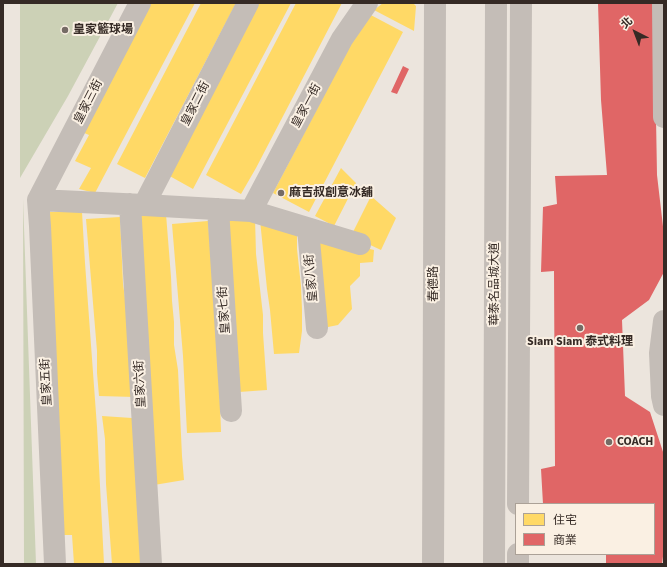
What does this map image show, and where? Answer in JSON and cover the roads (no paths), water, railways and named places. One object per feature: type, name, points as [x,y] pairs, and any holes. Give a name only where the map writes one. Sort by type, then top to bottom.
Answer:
[{"type":"street","name":"皇家三街","points":[[38,200],[140,3]]},
{"type":"street","name":"皇家二街","points":[[137,205],[248,3]]},
{"type":"street","name":"皇家一街","points":[[251,212],[342,39],[367,3]]},
{"type":"street","name":"春德路","points":[[433,564],[435,3]]},
{"type":"street","name":"華泰名品城大道","points":[[494,564],[496,3]]},
{"type":"street","name":"華泰名品城大道","points":[[518,503],[521,3]]},
{"type":"street","points":[[663,3],[664,117]]},
{"type":"street","points":[[38,200],[251,212],[360,244]]},
{"type":"street","name":"皇家五街","points":[[38,200],[55,564]]},
{"type":"street","name":"皇家六街","points":[[137,205],[151,564]]},
{"type":"street","name":"皇家七街","points":[[218,209],[231,411]]},
{"type":"street","name":"皇家八街","points":[[308,229],[317,328]]},
{"type":"street","points":[[664,321],[660,353],[662,396],[664,406]]},
{"type":"place","name":"皇家籃球場","points":[[65,30]]},
{"type":"place","name":"麻吉叔創意冰舖","points":[[281,193]]},
{"type":"place","name":"Siam Siam 泰式料理","points":[[580,328]]},
{"type":"place","name":"COACH","points":[[609,442]]}]
